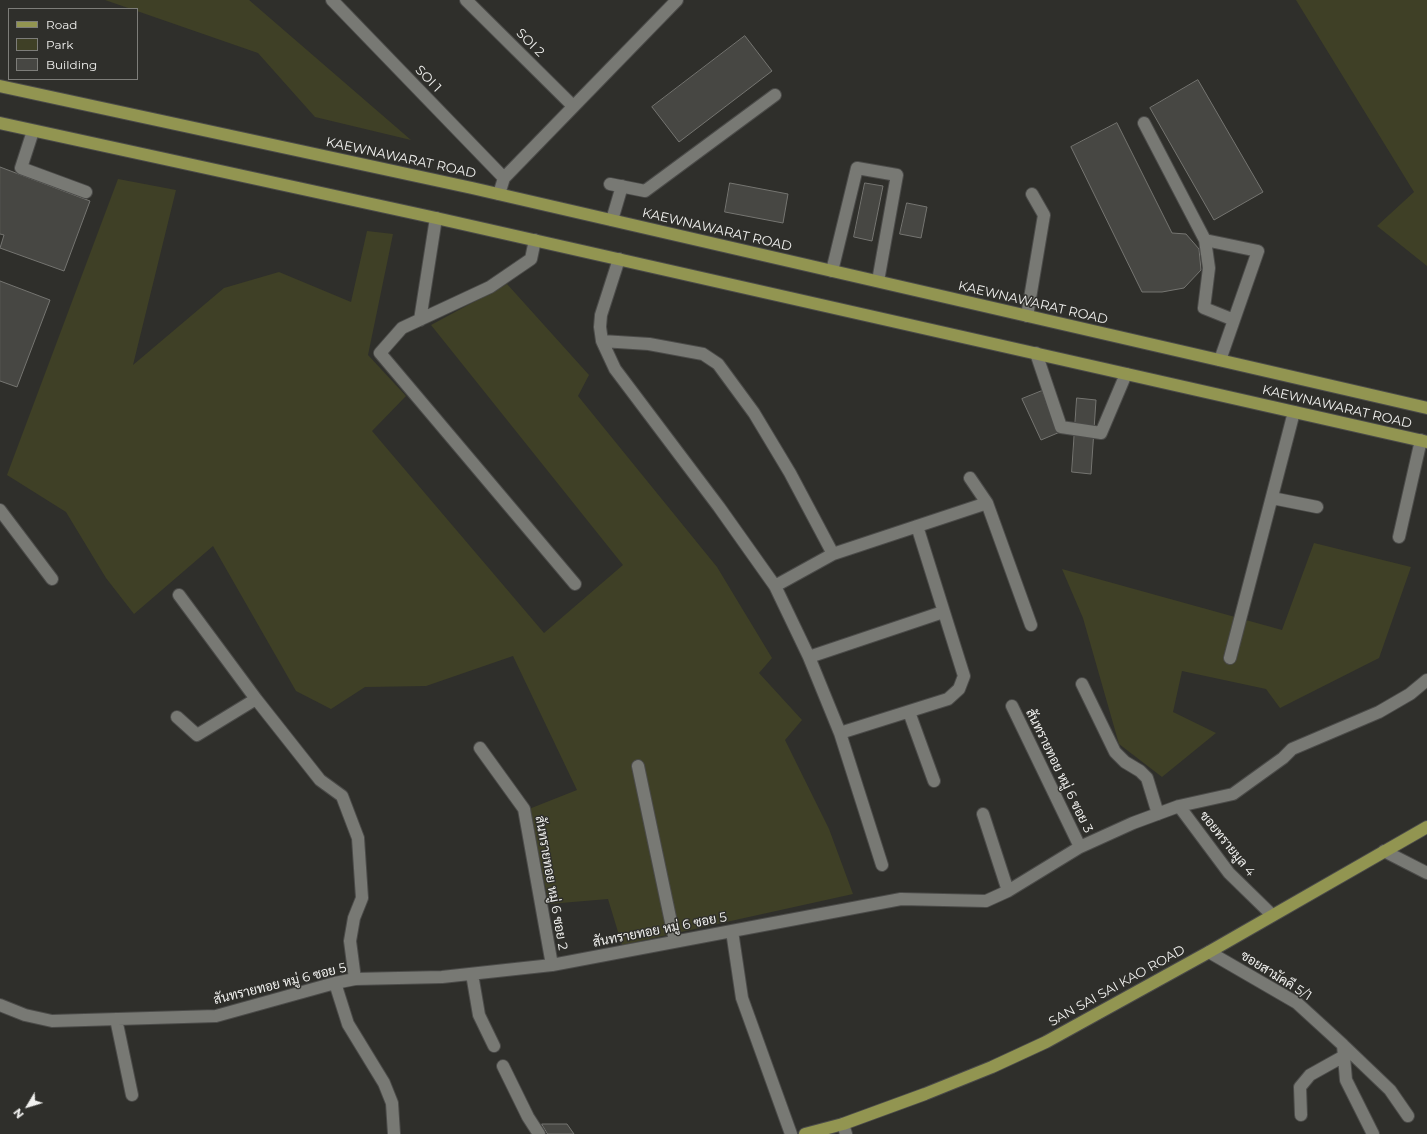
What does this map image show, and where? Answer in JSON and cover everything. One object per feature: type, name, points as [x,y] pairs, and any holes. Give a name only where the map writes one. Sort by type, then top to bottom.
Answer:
[{"type":"main road","name":"KAEWNAWARAT ROAD","points":[[0,86],[499,194],[1427,408]]},
{"type":"main road","name":"KAEWNAWARAT ROAD","points":[[0,123],[536,240],[1424,441]]},
{"type":"main road","name":"SAN SAI SAI KAO ROAD","points":[[804,1134],[844,1129],[992,1067],[1046,1042],[1209,952],[1427,827]]},
{"type":"street","name":"SOI 1","points":[[332,0],[504,178]]},
{"type":"street","name":"SOI 2","points":[[466,0],[573,106]]},
{"type":"street","points":[[499,194],[504,178],[677,0]]},
{"type":"street","points":[[612,220],[616,185],[644,191],[775,95]]},
{"type":"street","points":[[1144,123],[1204,240],[1209,268],[1204,308],[1234,320]]},
{"type":"street","points":[[33,130],[21,168],[86,192]]},
{"type":"street","points":[[832,271],[857,168],[897,175],[878,281]]},
{"type":"street","points":[[1027,316],[1044,215],[1032,194]]},
{"type":"street","points":[[420,320],[436,218]]},
{"type":"street","points":[[536,240],[530,260],[490,287],[402,328],[380,353],[575,584]]},
{"type":"street","points":[[1204,240],[1258,251],[1220,360]]},
{"type":"street","points":[[619,259],[601,315],[600,327],[602,341],[616,369],[719,507],[775,586],[809,657],[840,733],[882,865]]},
{"type":"street","points":[[602,341],[649,344],[703,354],[718,364],[754,413],[790,473],[833,554]]},
{"type":"street","points":[[1036,353],[1060,427],[1101,433],[1126,374]]},
{"type":"street","points":[[1230,658],[1294,412]]},
{"type":"street","points":[[1399,537],[1424,441]]},
{"type":"street","points":[[970,478],[987,503],[1031,625]]},
{"type":"street","points":[[1272,498],[1317,507]]},
{"type":"street","points":[[775,586],[833,554],[987,503]]},
{"type":"street","points":[[0,510],[52,579]]},
{"type":"street","points":[[840,733],[948,699],[960,689],[964,676],[917,526]]},
{"type":"street","points":[[179,595],[256,699],[320,780],[342,796],[358,838],[362,898],[354,918],[350,941],[355,979]]},
{"type":"street","points":[[809,657],[943,612]]},
{"type":"street","name":"สันทรายทอย หมู่ 6 ซอย 5","points":[[0,1006],[25,1015],[52,1021],[216,1016],[335,983],[355,979],[442,977],[552,965],[901,899],[986,901],[1008,891],[1080,847],[1133,823],[1179,806],[1233,794],[1283,758],[1292,749],[1379,712],[1410,694],[1427,680]]},
{"type":"street","points":[[1082,684],[1115,752],[1125,762],[1140,771],[1147,778],[1158,814]]},
{"type":"street","points":[[177,717],[197,735],[256,699]]},
{"type":"street","name":"สันทรายทอย หมู่ 6 ซอย 3","points":[[1012,706],[1080,847]]},
{"type":"street","points":[[909,712],[934,781]]},
{"type":"street","name":"สันทรายทอย หมู่ 6 ซอย 2","points":[[480,748],[524,809],[552,965]]},
{"type":"street","points":[[638,766],[675,941]]},
{"type":"street","name":"ซอยทรายมูล 4","points":[[1179,806],[1230,873],[1272,915]]},
{"type":"street","points":[[983,814],[1008,891]]},
{"type":"street","points":[[1384,851],[1427,873]]},
{"type":"street","points":[[732,931],[742,998],[791,1134]]},
{"type":"street","name":"ซอยสามัคคี 5/1","points":[[1209,952],[1297,1003],[1343,1051],[1390,1090],[1408,1116]]},
{"type":"street","points":[[472,974],[479,1015],[494,1046]]},
{"type":"street","points":[[335,983],[348,1024],[384,1083],[392,1103],[394,1134]]},
{"type":"street","points":[[116,1019],[132,1095]]},
{"type":"street","points":[[1301,1114],[1300,1087],[1310,1075],[1343,1051]]},
{"type":"street","points":[[1343,1051],[1346,1080],[1373,1134]]},
{"type":"street","points":[[503,1066],[528,1117],[539,1134]]},
{"type":"green space","points":[[105,0],[249,0],[411,140],[315,117],[258,53],[138,11],[138,8],[128,8]]},
{"type":"green space","points":[[1296,0],[1427,0],[1427,266],[1377,226],[1414,192]]},
{"type":"green space","points":[[118,179],[176,190],[133,365],[224,288],[279,272],[351,302],[367,231],[393,234],[368,355],[406,396],[372,431],[544,633],[623,565],[431,325],[507,284],[589,375],[578,396],[717,567],[772,658],[759,673],[802,720],[785,740],[829,829],[853,894],[622,945],[608,899],[549,904],[529,809],[577,790],[513,656],[426,686],[365,687],[331,709],[296,691],[213,546],[134,614],[106,578],[66,512],[7,475]]},
{"type":"green space","points":[[1314,543],[1411,567],[1379,658],[1280,708],[1266,689],[1182,671],[1173,712],[1216,733],[1162,777],[1119,744],[1083,618],[1062,569],[1282,630]]},
{"type":"building","points":[[745,36],[772,71],[679,142],[652,107]]},
{"type":"building","points":[[1198,80],[1263,192],[1214,220],[1150,108]]},
{"type":"building","points":[[1117,123],[1172,233],[1186,234],[1199,249],[1201,270],[1184,288],[1162,292],[1142,292],[1071,147]]},
{"type":"building","points":[[0,167],[90,201],[64,271],[0,248],[4,235],[0,234]]},
{"type":"building","points":[[730,183],[788,194],[783,223],[725,212]]},
{"type":"building","points":[[865,183],[883,186],[872,241],[854,237]]},
{"type":"building","points":[[907,203],[927,207],[921,238],[900,234]]},
{"type":"building","points":[[0,281],[50,300],[17,387],[0,381]]},
{"type":"building","points":[[1042,391],[1060,432],[1041,440],[1022,399]]},
{"type":"building","points":[[1077,398],[1096,400],[1091,474],[1072,472]]},
{"type":"building","points":[[542,1124],[567,1124],[574,1134],[548,1134]]}]
